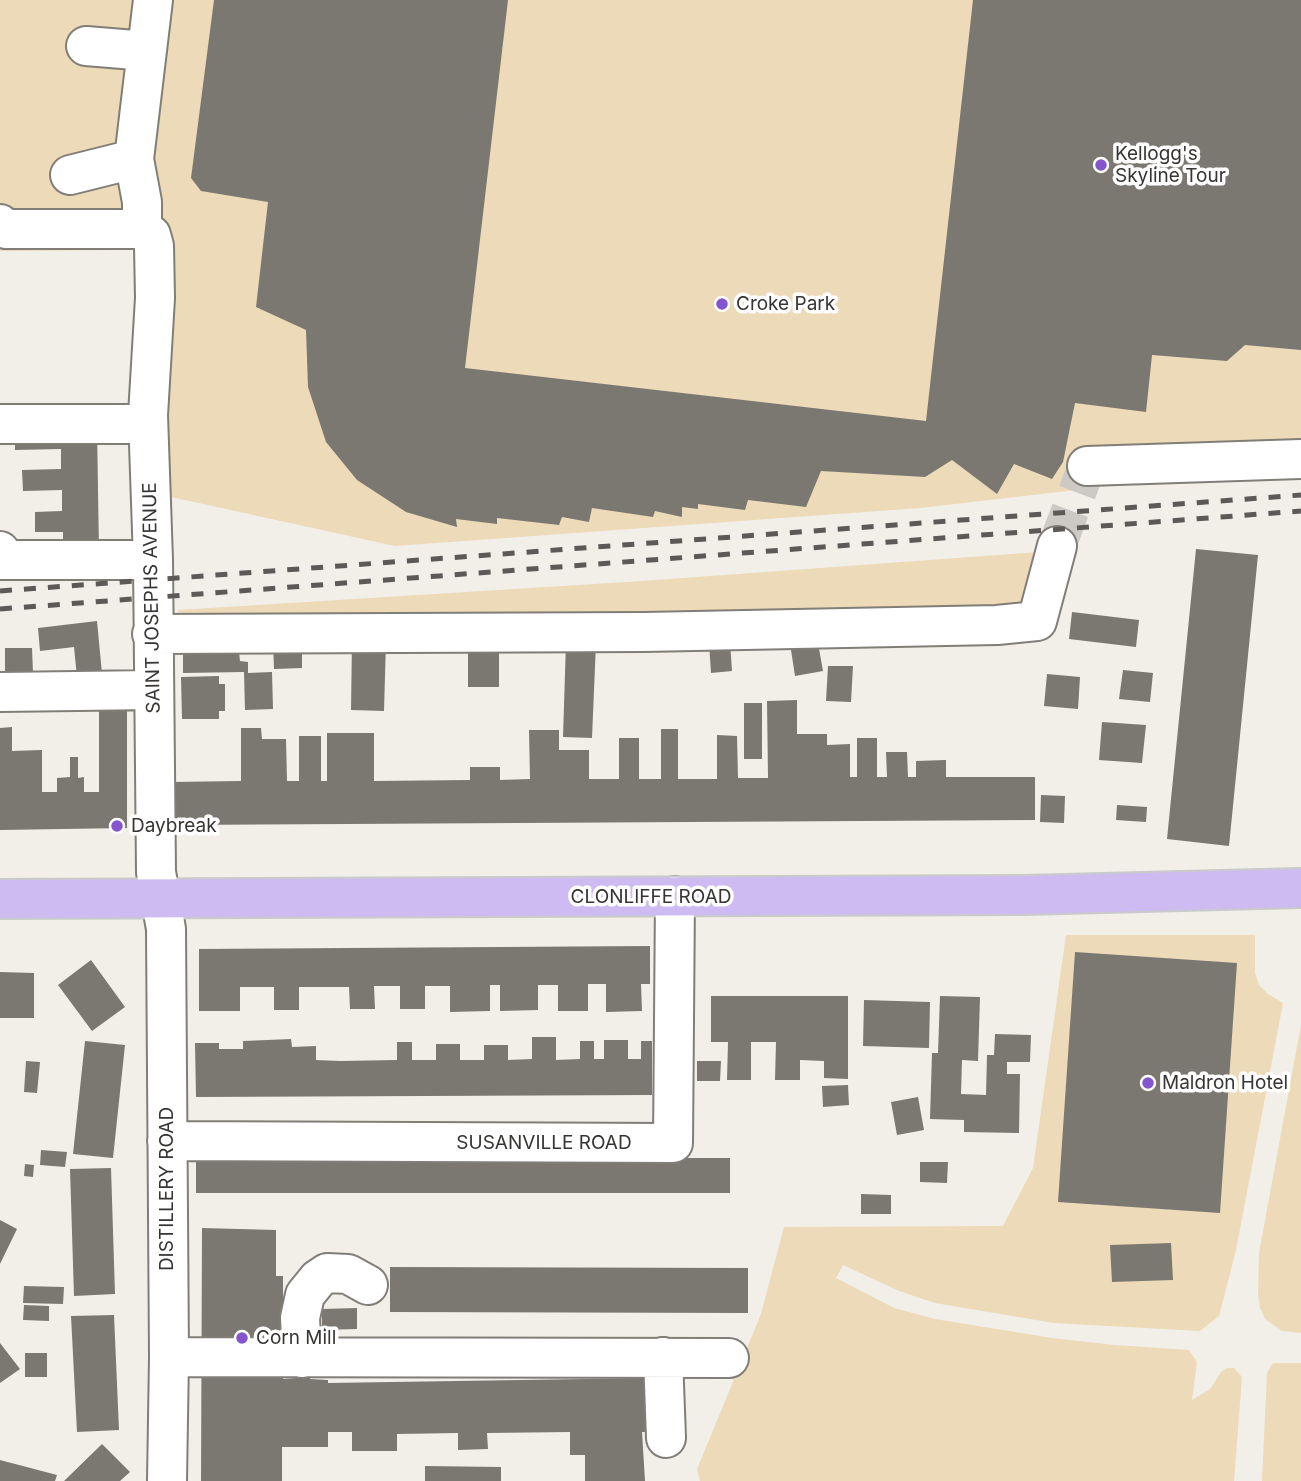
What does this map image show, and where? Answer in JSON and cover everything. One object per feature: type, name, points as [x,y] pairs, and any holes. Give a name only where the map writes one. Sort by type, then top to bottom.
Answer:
[{"type":"main road","name":"CLONLIFFE ROAD","points":[[0,899],[1024,895],[1301,888]]},
{"type":"street","name":"SAINT JOSEPHS AVENUE","points":[[153,0],[134,159],[142,202],[142,229],[151,235],[154,246],[155,298],[148,415],[153,560],[156,872],[159,898]]},
{"type":"street","points":[[86,46],[147,51]]},
{"type":"street","points":[[70,176],[134,159]]},
{"type":"street","points":[[0,224],[6,229],[142,229]]},
{"type":"street","points":[[0,424],[135,424],[148,415]]},
{"type":"street","points":[[1087,466],[1301,459]]},
{"type":"street","points":[[152,634],[645,632],[997,625],[1037,621],[1056,546]]},
{"type":"street","points":[[0,551],[0,560],[153,560]]},
{"type":"street","points":[[0,682],[0,692],[153,690]]},
{"type":"street","name":"SUSANVILLE ROAD","points":[[167,1141],[673,1143],[675,896]]},
{"type":"street","name":"DISTILLERY ROAD","points":[[159,898],[166,929],[169,1357],[167,1481]]},
{"type":"street","points":[[302,1358],[300,1318],[304,1294],[327,1273],[348,1274],[368,1285]]},
{"type":"street","points":[[169,1357],[729,1358]]},
{"type":"street","points":[[663,1357],[666,1438]]},
{"type":"shaded area","name":"Croke Park","points":[[0,0],[1301,0],[1301,464],[920,508],[395,546],[153,493],[141,250],[0,251]]},
{"type":"shaded area","points":[[1039,552],[1028,608],[180,628],[178,610],[642,581]]},
{"type":"shaded area","points":[[1066,935],[1255,935],[1255,973],[1259,985],[1283,1003],[1236,1250],[1219,1316],[1200,1331],[1054,1323],[935,1303],[899,1291],[843,1265],[836,1278],[894,1308],[935,1319],[1052,1338],[1189,1350],[1197,1362],[1192,1400],[1210,1389],[1221,1372],[1234,1368],[1242,1377],[1234,1481],[700,1481],[697,1469],[761,1314],[784,1227],[1003,1226],[1033,1168]]},
{"type":"shaded area","points":[[1301,1025],[1301,1333],[1282,1331],[1265,1319],[1258,1293],[1259,1253]]},
{"type":"shaded area","points":[[1273,1363],[1301,1363],[1301,1481],[1262,1481],[1267,1373]]},
{"type":"building","points":[[214,0],[508,0],[465,368],[926,421],[973,0],[1301,0],[1301,350],[1245,345],[1227,361],[1152,355],[1146,412],[1075,403],[1063,462],[1052,479],[1014,464],[997,494],[952,460],[925,477],[821,471],[806,507],[748,500],[745,510],[698,504],[698,509],[682,507],[682,517],[655,511],[653,517],[592,508],[589,522],[562,517],[559,525],[497,518],[497,524],[456,519],[457,527],[406,512],[357,480],[326,442],[308,387],[306,330],[256,307],[268,202],[201,191],[191,178]]},
{"type":"building","points":[[97,427],[99,552],[63,553],[63,532],[35,532],[35,512],[62,511],[62,490],[23,491],[22,470],[61,469],[61,449],[15,450],[15,437]]},
{"type":"building","points":[[1196,549],[1258,555],[1229,846],[1167,839]]},
{"type":"building","points":[[1072,612],[1139,620],[1136,647],[1069,639]]},
{"type":"building","points":[[97,621],[103,684],[78,687],[74,647],[40,651],[38,628]]},
{"type":"building","points":[[816,632],[823,671],[795,676],[789,637]]},
{"type":"building","points":[[468,638],[499,638],[499,687],[468,687]]},
{"type":"building","points":[[352,640],[386,641],[384,711],[351,710]]},
{"type":"building","points":[[566,642],[596,643],[592,738],[563,737]]},
{"type":"building","points":[[730,642],[732,671],[711,673],[709,643]]},
{"type":"building","points":[[183,643],[239,652],[240,661],[248,662],[248,673],[272,672],[273,709],[245,710],[244,672],[183,673]]},
{"type":"building","points":[[302,643],[302,668],[274,669],[273,644]]},
{"type":"building","points":[[5,648],[32,648],[33,673],[5,673]]},
{"type":"building","points":[[828,666],[853,666],[851,702],[826,701]]},
{"type":"building","points":[[1123,670],[1153,673],[1150,702],[1119,699]]},
{"type":"building","points":[[1047,674],[1080,677],[1078,709],[1044,706]]},
{"type":"building","points":[[219,676],[219,684],[225,684],[225,711],[219,711],[219,719],[182,719],[181,677]]},
{"type":"building","points":[[797,700],[797,734],[827,734],[827,745],[850,744],[850,777],[857,777],[857,738],[877,738],[877,777],[887,777],[886,752],[907,752],[908,777],[916,777],[916,761],[946,760],[946,777],[1035,777],[1035,820],[173,825],[172,782],[241,781],[241,728],[261,728],[262,739],[286,739],[287,781],[299,781],[299,736],[321,736],[321,781],[327,781],[327,733],[374,733],[374,781],[470,780],[470,767],[500,767],[500,780],[530,779],[529,730],[559,730],[559,750],[589,750],[589,779],[619,779],[619,738],[639,738],[639,779],[661,779],[661,729],[678,729],[678,779],[717,779],[717,735],[737,736],[738,778],[768,778],[767,701]]},
{"type":"building","points":[[744,703],[762,703],[762,759],[744,759]]},
{"type":"building","points":[[99,705],[127,705],[127,828],[0,830],[0,728],[12,727],[12,751],[42,750],[42,792],[57,792],[57,778],[70,777],[70,757],[78,757],[78,778],[84,777],[84,792],[99,792]]},
{"type":"building","points":[[1102,722],[1146,725],[1142,763],[1099,760]]},
{"type":"building","points":[[1041,795],[1065,796],[1064,823],[1040,822]]},
{"type":"building","points":[[1117,805],[1147,807],[1146,822],[1116,820]]},
{"type":"building","points":[[650,946],[650,984],[641,984],[642,1011],[606,1012],[606,984],[588,984],[588,1011],[558,1011],[558,985],[538,985],[538,1010],[500,1011],[500,985],[490,985],[490,1011],[450,1012],[450,986],[425,986],[425,1009],[400,1009],[400,986],[374,986],[375,1009],[350,1009],[349,987],[299,987],[299,1010],[274,1010],[274,987],[240,987],[240,1011],[199,1011],[199,949]]},
{"type":"building","name":"Maldron Hotel","points":[[1075,952],[1237,963],[1220,1213],[1058,1202]]},
{"type":"building","points":[[91,960],[125,1007],[92,1031],[58,985]]},
{"type":"building","points":[[0,972],[34,973],[34,1018],[0,1018]]},
{"type":"building","points":[[711,996],[848,996],[848,1079],[824,1078],[824,1061],[800,1060],[800,1080],[775,1080],[776,1042],[751,1042],[751,1080],[727,1080],[728,1042],[711,1042]]},
{"type":"building","points":[[940,996],[980,997],[978,1061],[962,1060],[961,1094],[986,1095],[987,1055],[994,1055],[995,1034],[1031,1035],[1030,1062],[1007,1062],[1007,1074],[1020,1074],[1019,1133],[964,1132],[964,1120],[930,1119],[932,1053],[938,1053]]},
{"type":"building","points":[[864,1000],[930,1002],[929,1048],[863,1046]]},
{"type":"building","points":[[532,1037],[556,1037],[556,1060],[580,1059],[580,1041],[594,1041],[594,1059],[604,1059],[604,1040],[628,1040],[628,1059],[641,1059],[641,1041],[652,1041],[652,1095],[196,1097],[195,1043],[219,1043],[219,1049],[243,1049],[243,1041],[291,1039],[292,1047],[316,1046],[316,1060],[340,1061],[397,1060],[397,1042],[412,1042],[412,1060],[436,1060],[436,1044],[460,1044],[460,1060],[484,1060],[484,1045],[508,1045],[508,1060],[532,1059]]},
{"type":"building","points":[[85,1041],[125,1045],[113,1158],[73,1154]]},
{"type":"building","points":[[26,1061],[40,1062],[37,1093],[24,1092]]},
{"type":"building","points":[[697,1061],[721,1061],[720,1081],[697,1081]]},
{"type":"building","points":[[848,1085],[849,1105],[823,1107],[822,1086]]},
{"type":"building","points":[[918,1097],[924,1130],[897,1135],[891,1102]]},
{"type":"building","points":[[41,1150],[67,1152],[65,1167],[40,1165]]},
{"type":"building","points":[[196,1158],[730,1158],[730,1193],[196,1193]]},
{"type":"building","points":[[920,1162],[948,1162],[947,1183],[920,1182]]},
{"type":"building","points":[[25,1164],[34,1165],[33,1177],[24,1176]]},
{"type":"building","points":[[111,1168],[115,1294],[74,1296],[70,1169]]},
{"type":"building","points":[[861,1194],[891,1195],[891,1214],[861,1214]]},
{"type":"building","points":[[0,1220],[17,1229],[0,1264]]},
{"type":"building","name":"Corn Mill","points":[[202,1228],[276,1230],[276,1276],[283,1276],[283,1379],[310,1377],[328,1380],[328,1383],[649,1378],[650,1432],[642,1432],[645,1481],[585,1481],[585,1455],[570,1455],[570,1432],[487,1433],[488,1449],[458,1450],[458,1433],[397,1434],[397,1451],[352,1451],[352,1432],[328,1432],[328,1447],[282,1447],[282,1481],[201,1481]]},
{"type":"building","points":[[1171,1243],[1173,1280],[1112,1282],[1110,1245]]},
{"type":"building","points":[[390,1267],[748,1268],[748,1313],[390,1312]]},
{"type":"building","points":[[24,1286],[64,1287],[63,1304],[23,1303]]},
{"type":"building","points":[[24,1305],[49,1306],[49,1321],[23,1320]]},
{"type":"building","points":[[357,1308],[357,1329],[322,1330],[322,1309]]},
{"type":"building","points":[[114,1315],[119,1430],[77,1432],[71,1316]]},
{"type":"building","points":[[0,1343],[20,1369],[0,1383]]},
{"type":"building","points":[[25,1353],[47,1353],[47,1377],[25,1377]]},
{"type":"building","points":[[102,1444],[130,1472],[120,1481],[64,1481]]},
{"type":"building","points":[[0,1460],[57,1475],[55,1481],[0,1481]]},
{"type":"building","points":[[425,1466],[501,1467],[501,1481],[425,1481]]},
{"type":"tunnel","points":[[1057,546],[1087,466]]},
{"type":"railway","points":[[0,591],[1301,495]]},
{"type":"railway","points":[[0,609],[1301,511]]},
{"type":"place","name":"Kellogg's Skyline Tour","points":[[1101,165]]},
{"type":"place","name":"Croke Park","points":[[722,304]]},
{"type":"place","name":"Daybreak","points":[[117,826]]},
{"type":"place","name":"Maldron Hotel","points":[[1148,1083]]},
{"type":"place","name":"Corn Mill","points":[[242,1338]]}]
